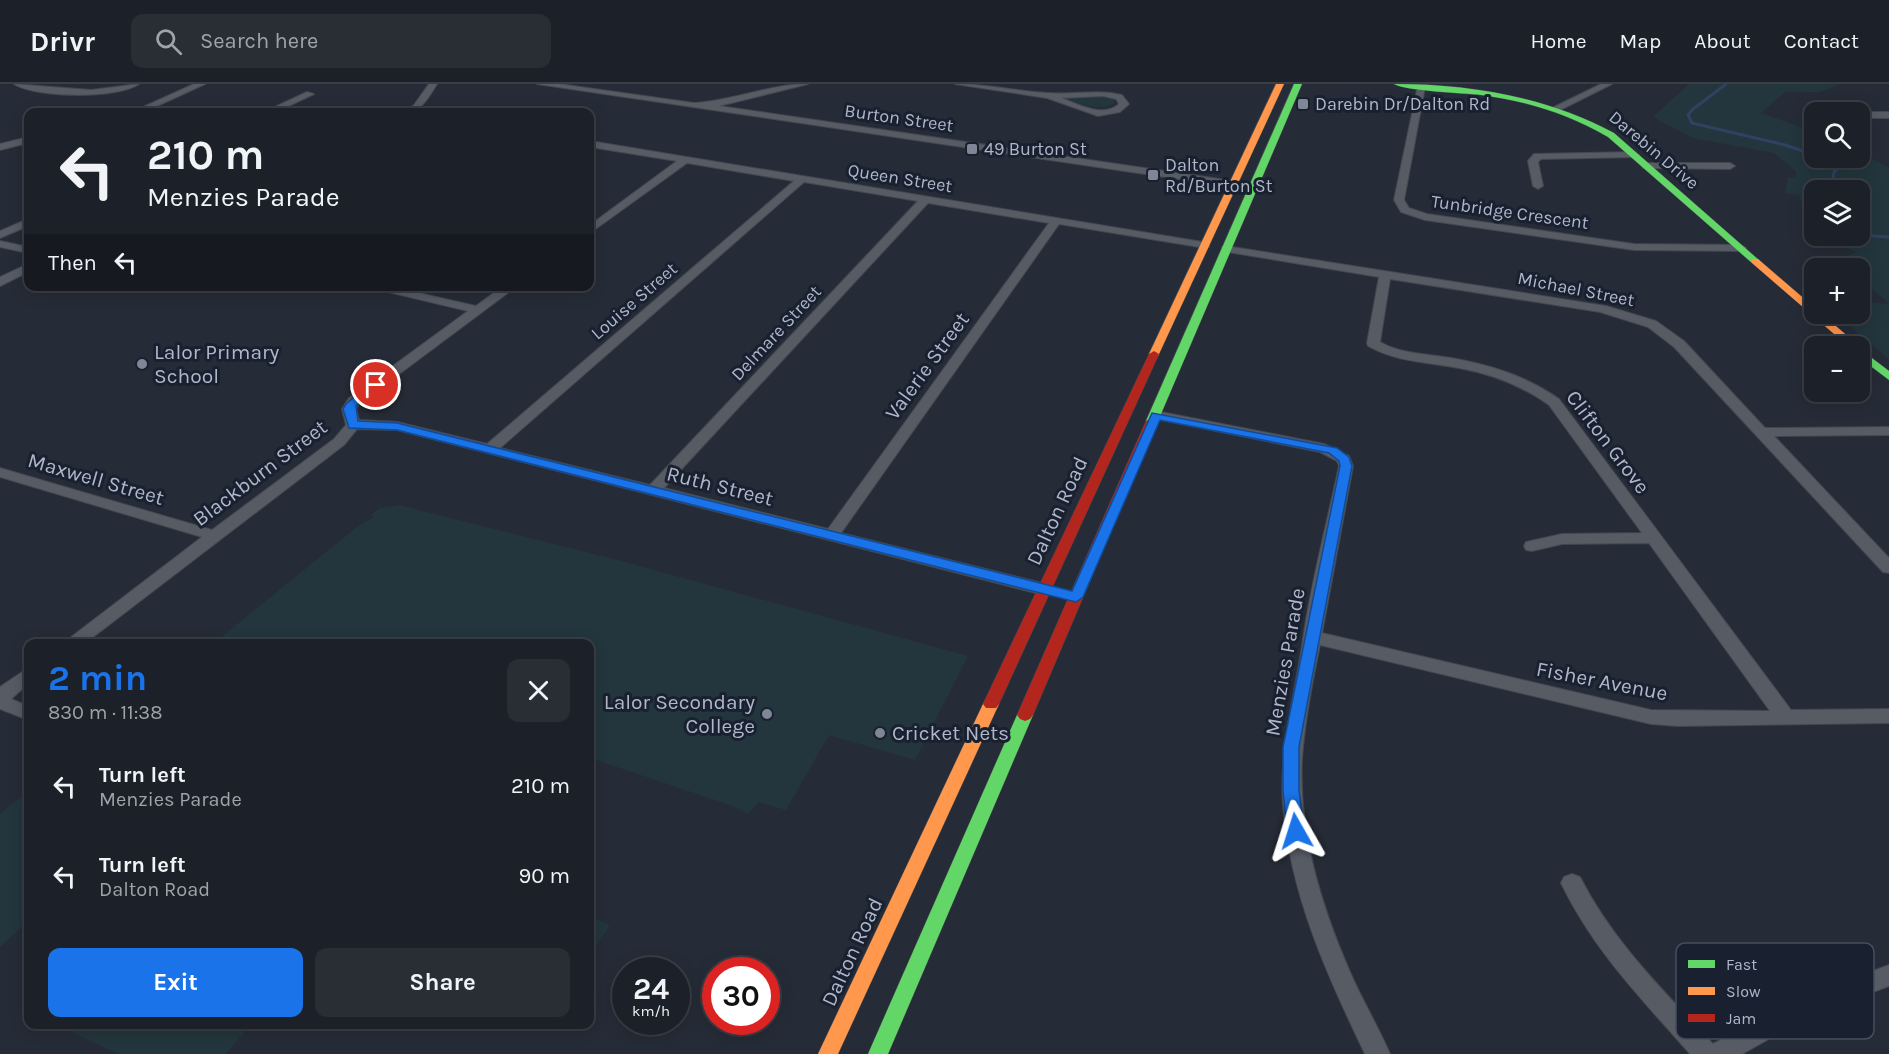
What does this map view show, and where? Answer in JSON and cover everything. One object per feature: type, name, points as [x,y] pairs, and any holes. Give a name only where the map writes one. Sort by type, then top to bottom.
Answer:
[{"type":"main road","name":"Dalton Road","points":[[878,1054],[1060,593],[1205,244],[1280,84]]},
{"type":"main road","name":"Dalton Road","points":[[828,1054],[1060,593],[1156,415],[1298,84]]},
{"type":"main road","name":"Darebin Drive","points":[[1398,84],[1511,98],[1557,108],[1604,129],[1804,303]]},
{"type":"main road","name":"Burton Street","points":[[1233,184],[1254,187]]},
{"type":"main road","name":"Darebin Drive","points":[[1829,324],[1842,336]]},
{"type":"main road","points":[[1870,361],[1889,377]]},
{"type":"street","points":[[18,84],[78,94],[103,92],[135,84]]},
{"type":"street","points":[[146,108],[201,84]]},
{"type":"street","points":[[415,108],[433,84]]},
{"type":"street","name":"Burton Street","points":[[541,84],[694,106],[709,105],[721,110],[1233,184]]},
{"type":"street","points":[[709,105],[804,84]]},
{"type":"street","points":[[958,84],[1049,96],[1103,93],[1119,97],[1124,104],[1117,110],[1093,112],[1049,96]]},
{"type":"street","points":[[1557,108],[1608,84]]},
{"type":"street","name":"Tunbridge Crescent","points":[[1421,87],[1398,200],[1405,210],[1425,216],[1634,247],[1740,248]]},
{"type":"street","points":[[278,108],[310,94]]},
{"type":"street","points":[[1870,114],[1889,115]]},
{"type":"street","points":[[0,147],[24,141]]},
{"type":"street","name":"Queen Street","points":[[594,145],[1205,244]]},
{"type":"street","points":[[1538,186],[1533,161],[1538,156],[1634,155]]},
{"type":"street","points":[[594,227],[685,160]]},
{"type":"street","points":[[1647,166],[1730,166]]},
{"type":"street","name":"Louise Street","points":[[489,450],[802,179]]},
{"type":"street","name":"Delmare Street","points":[[653,491],[926,199]]},
{"type":"street","name":"Valerie Street","points":[[831,536],[1057,220]]},
{"type":"street","points":[[0,235],[24,224]]},
{"type":"street","points":[[0,244],[24,249]]},
{"type":"street","name":"Michael Street","points":[[1227,249],[1602,309],[1640,319],[1662,330],[1679,344],[1889,568]]},
{"type":"street","points":[[0,282],[24,270]]},
{"type":"street","name":"Clifton Grove","points":[[1385,274],[1372,339],[1378,347],[1398,354],[1503,373],[1545,394],[1561,411],[1786,718]]},
{"type":"street","points":[[392,291],[479,310]]},
{"type":"street","name":"Blackburn Street","points":[[78,639],[339,442],[353,425],[349,409],[354,401],[504,291]]},
{"type":"street","name":"Menzies Parade","points":[[1156,415],[1333,450],[1344,459],[1346,466],[1291,747],[1291,790],[1305,879],[1320,931],[1346,993],[1378,1054]]},
{"type":"street","name":"Ruth Street","points":[[353,425],[397,426],[1060,593]]},
{"type":"street","points":[[1761,432],[1889,431]]},
{"type":"street","name":"Maxwell Street","points":[[0,472],[215,536]]},
{"type":"street","points":[[1532,546],[1562,539],[1653,538]]},
{"type":"street","name":"Fisher Avenue","points":[[1311,637],[1622,712],[1678,719],[1889,716]]},
{"type":"street","points":[[0,697],[24,678]]},
{"type":"street","points":[[0,702],[24,711]]},
{"type":"street","points":[[1572,883],[1583,909],[1603,938],[1676,1020]]},
{"type":"street","points":[[1874,981],[1889,975]]},
{"type":"street","points":[[1693,1039],[1706,1054]]},
{"type":"street","points":[[1719,1054],[1746,1039]]},
{"type":"shaded area","points":[[1689,84],[1840,84],[1820,92],[1785,92],[1761,113],[1804,128],[1804,168],[1870,168],[1870,158],[1889,168],[1889,303],[1870,288],[1870,258],[1842,258],[1857,252],[1842,246],[1870,246],[1870,180],[1804,180],[1804,210],[1799,195],[1785,193],[1788,177],[1796,178],[1796,171],[1774,153],[1693,138],[1653,117]]},
{"type":"shaded area","points":[[1101,96],[1112,98],[1115,103],[1096,107],[1065,98]]},
{"type":"shaded area","points":[[1870,302],[1889,304],[1889,359],[1870,343],[1870,336],[1861,336],[1847,324],[1870,324]]},
{"type":"shaded area","points":[[399,505],[621,561],[968,656],[915,760],[829,735],[786,810],[759,802],[748,814],[733,806],[594,759],[594,639],[219,639],[357,527],[374,517],[371,515],[380,508]]},
{"type":"shaded area","points":[[24,794],[24,925],[0,947],[0,814]]},
{"type":"shaded area","points":[[594,919],[610,925],[594,949]]},
{"type":"shaded area","points":[[65,1029],[247,1029],[225,1054],[119,1054]]},
{"type":"waterway","points":[[1726,84],[1692,110],[1688,115],[1692,123],[1804,151]]},
{"type":"waterway","points":[[1833,180],[1834,172],[1839,168]]},
{"type":"waterway","points":[[1870,236],[1889,237]]},
{"type":"traffic: fast","points":[[1152,421],[1298,84]]},
{"type":"traffic: fast","points":[[1398,84],[1508,97],[1535,103],[1586,121],[1611,135],[1755,261]]},
{"type":"traffic: fast","points":[[1870,361],[1889,377]]},
{"type":"traffic: fast","points":[[878,1054],[1025,715]]},
{"type":"traffic: slow","points":[[1154,354],[1280,84]]},
{"type":"traffic: slow","points":[[1755,261],[1804,303]]},
{"type":"traffic: slow","points":[[1828,324],[1842,336]]},
{"type":"traffic: slow","points":[[828,1054],[991,704]]},
{"type":"traffic: jam","points":[[991,704],[1154,354]]},
{"type":"traffic: jam","points":[[1025,715],[1152,421]]},
{"type":"place","name":"Darebin Dr/Dalton Rd","points":[[1303,104]]},
{"type":"place","name":"49 Burton St","points":[[972,149]]},
{"type":"place","name":"Dalton Rd/Burton St","points":[[1153,175]]},
{"type":"place","name":"Lalor Primary School","points":[[142,364]]},
{"type":"place","name":"Lalor Secondary College","points":[[767,714]]},
{"type":"place","name":"Cricket Nets","points":[[880,733]]},
{"type":"route","points":[[376,385],[351,404],[349,413],[353,417],[353,425],[397,426],[1076,597],[1156,415],[1333,450],[1341,455],[1346,466],[1291,747],[1291,790],[1296,831]]}]
